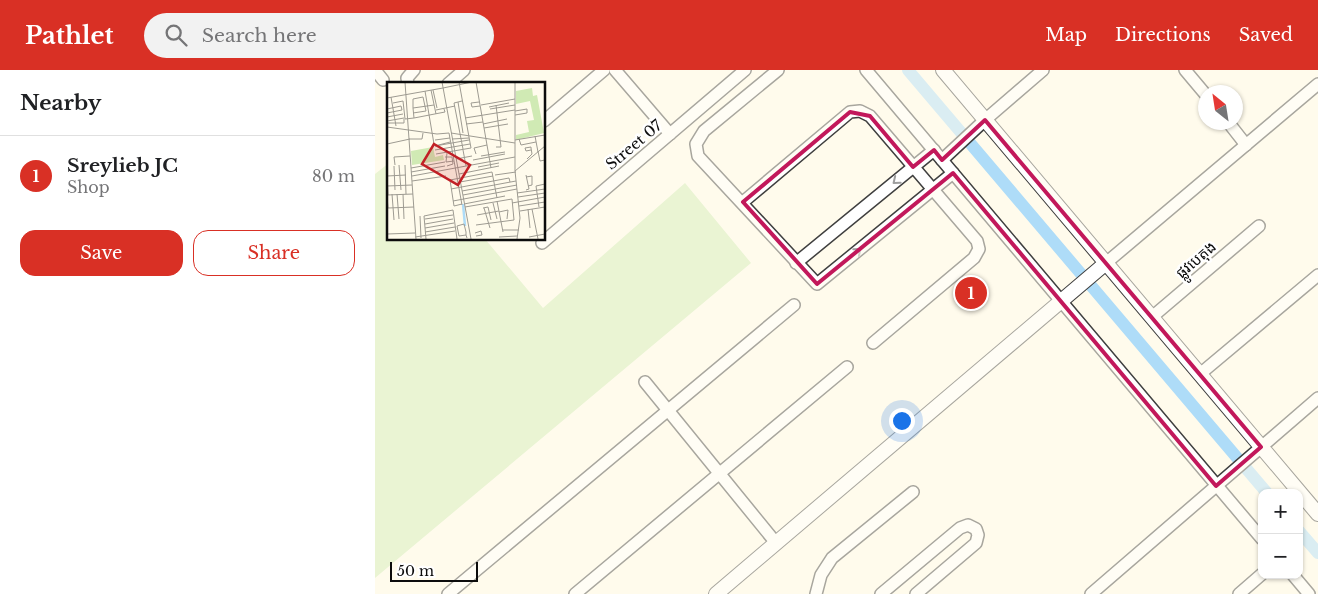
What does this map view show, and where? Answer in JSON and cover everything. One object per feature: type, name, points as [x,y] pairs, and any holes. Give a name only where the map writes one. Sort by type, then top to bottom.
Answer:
[{"type":"street","points":[[375,70],[383,80]]},
{"type":"street","points":[[408,82],[407,78],[414,70]]},
{"type":"street","points":[[450,82],[464,70]]},
{"type":"street","points":[[545,120],[604,70]]},
{"type":"street","points":[[615,70],[670,134]]},
{"type":"street","name":"Street 07","points":[[542,243],[745,70]]},
{"type":"street","points":[[778,70],[704,131],[696,144],[698,156],[743,202],[796,263],[817,284],[821,283],[953,173]]},
{"type":"street","points":[[866,70],[934,150],[946,156],[953,173],[1064,299],[1220,482],[1258,534]]},
{"type":"street","points":[[943,70],[980,124],[1102,267],[1152,318],[1200,374],[1258,449],[1318,514]]},
{"type":"street","points":[[946,156],[1043,70]]},
{"type":"street","points":[[1185,70],[1198,86]]},
{"type":"street","points":[[716,594],[1318,84]]},
{"type":"street","points":[[743,202],[850,112],[860,111],[869,116],[977,241],[979,249],[974,258],[873,343]]},
{"type":"street","points":[[1234,130],[1246,145]]},
{"type":"street","points":[[796,263],[934,150]]},
{"type":"street","name":"ផ្លូវបេតុង","points":[[1152,318],[1259,226]]},
{"type":"street","points":[[1200,374],[1318,275]]},
{"type":"street","points":[[447,594],[794,305]]},
{"type":"street","points":[[575,594],[847,367]]},
{"type":"street","points":[[645,382],[776,543]]},
{"type":"street","points":[[1091,594],[1318,398]]},
{"type":"street","points":[[816,594],[821,575],[832,558],[913,492]]},
{"type":"street","points":[[881,594],[960,528],[968,525],[976,529],[978,535],[976,543],[916,594]]},
{"type":"street","points":[[1239,594],[1258,577]]},
{"type":"street","points":[[1296,579],[1309,594]]},
{"type":"highlighted area","points":[[850,112],[870,116],[913,167],[934,150],[942,160],[985,120],[1261,447],[1216,486],[953,173],[817,284],[743,202]]},
{"type":"green space","points":[[387,165],[387,240],[486,240],[543,308],[685,183],[751,263],[375,578],[375,174]]},
{"type":"waterway","points":[[908,70],[1264,489]]},
{"type":"waterway","points":[[1302,534],[1318,553]]},
{"type":"place","name":"Sreylieb JC","points":[[971,293]]}]
